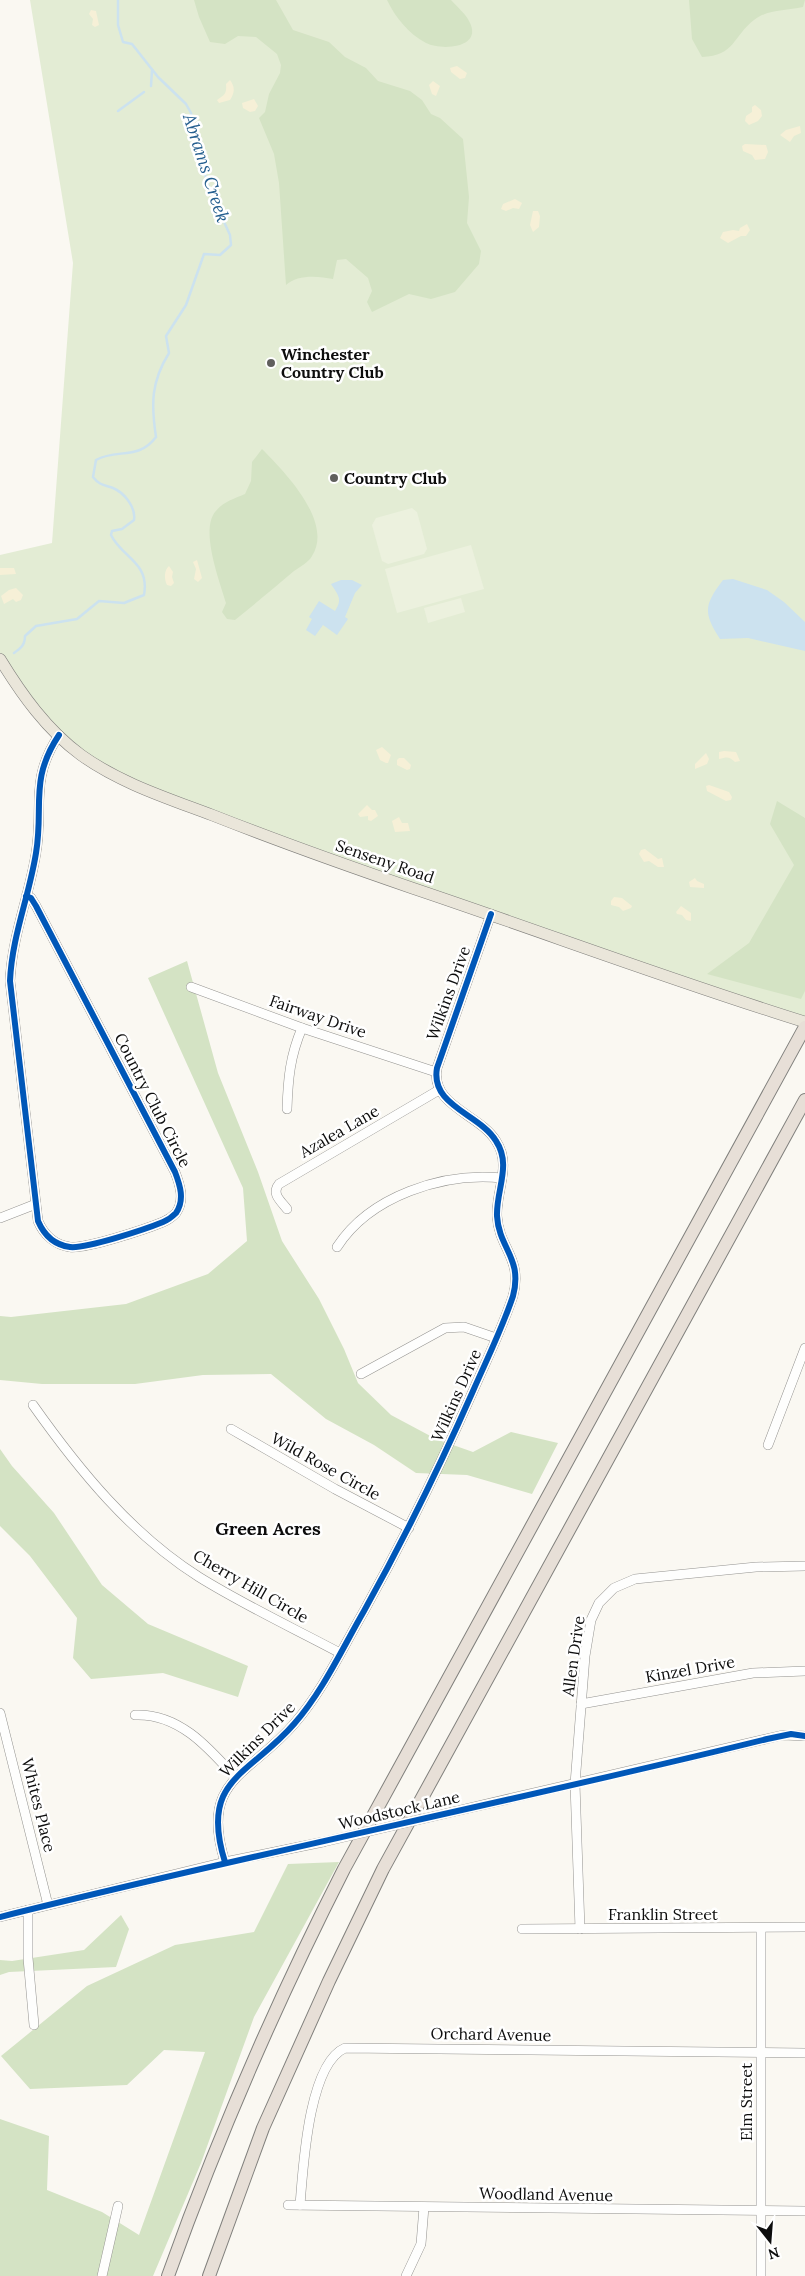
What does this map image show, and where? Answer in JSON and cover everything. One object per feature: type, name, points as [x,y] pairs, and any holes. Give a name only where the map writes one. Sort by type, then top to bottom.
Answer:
[{"type":"highway","points":[[168,2276],[239,2092],[276,2008],[344,1869],[805,1027]]},
{"type":"highway","points":[[209,2276],[269,2113],[328,1981],[383,1869],[805,1100]]},
{"type":"main road","name":"Senseny Road","points":[[0,659],[22,694],[58,735],[89,760],[151,792],[331,860],[572,942],[670,979],[805,1022]]},
{"type":"street","name":"Country Club Circle","points":[[26,896],[31,898],[50,931],[175,1172],[181,1193],[178,1208],[164,1222],[78,1247],[60,1244],[46,1235],[38,1221],[10,981],[14,941],[38,838],[40,778],[47,755],[58,735]]},
{"type":"street","name":"Wilkins Drive","points":[[436,1072],[491,914]]},
{"type":"street","name":"Fairway Drive","points":[[191,986],[302,1028],[436,1072]]},
{"type":"street","points":[[287,1109],[288,1074],[293,1049],[302,1028]]},
{"type":"street","points":[[436,1072],[440,1090]]},
{"type":"street","name":"Wilkins Drive","points":[[225,1862],[218,1832],[218,1806],[228,1786],[235,1777],[293,1725],[319,1691],[409,1528],[450,1442],[513,1296],[516,1276],[513,1258],[501,1233],[497,1217],[503,1159],[494,1136],[448,1101],[440,1090]]},
{"type":"street","name":"Azalea Lane","points":[[287,1209],[276,1195],[275,1190],[279,1184],[440,1090]]},
{"type":"street","points":[[336,1247],[344,1237],[371,1213],[421,1186],[453,1178],[472,1176],[502,1178]]},
{"type":"street","points":[[0,1218],[36,1204]]},
{"type":"street","points":[[361,1374],[445,1328],[464,1327],[496,1338]]},
{"type":"street","points":[[768,1445],[805,1348]]},
{"type":"street","name":"Cherry Hill Circle","points":[[32,1405],[70,1456],[103,1495],[154,1543],[200,1577],[340,1653]]},
{"type":"street","name":"Wild Rose Circle","points":[[230,1429],[335,1489],[409,1528]]},
{"type":"street","name":"Allen Drive","points":[[580,1929],[575,1784],[581,1704],[591,1620],[598,1602],[614,1588],[635,1579],[756,1567],[805,1566]]},
{"type":"street","name":"Kinzel Drive","points":[[581,1704],[753,1672],[805,1671]]},
{"type":"street","name":"Whites Place","points":[[0,1713],[48,1905]]},
{"type":"street","points":[[135,1715],[146,1714],[185,1729],[206,1745],[235,1777]]},
{"type":"street","name":"Woodstock Lane","points":[[0,1917],[225,1862],[323,1842],[783,1735],[805,1736]]},
{"type":"street","points":[[28,1910],[28,1958],[34,2025]]},
{"type":"street","name":"Franklin Street","points":[[522,1929],[805,1927]]},
{"type":"street","name":"Elm Street","points":[[761,1928],[761,2276]]},
{"type":"street","name":"Orchard Avenue","points":[[300,2205],[307,2134],[313,2105],[327,2066],[334,2054],[345,2048],[805,2054]]},
{"type":"street","name":"Woodland Avenue","points":[[288,2205],[805,2211]]},
{"type":"street","points":[[102,2276],[118,2206]]},
{"type":"street","points":[[406,2276],[421,2244],[424,2207]]},
{"type":"green space","name":"Winchester Country Club","points":[[30,0],[805,0],[805,1022],[364,872],[106,770],[32,706],[0,659],[0,555],[52,543],[73,263]]},
{"type":"green space","points":[[194,0],[276,0],[293,30],[329,42],[345,57],[366,68],[378,81],[410,91],[422,100],[431,114],[440,118],[463,139],[469,197],[467,223],[481,251],[479,264],[455,292],[431,299],[409,294],[372,312],[367,302],[372,291],[368,278],[346,259],[337,260],[333,279],[302,277],[286,285],[279,183],[274,154],[259,118],[265,112],[269,94],[280,73],[281,65],[277,54],[256,37],[238,36],[225,44],[210,42]]},
{"type":"green space","points":[[387,0],[451,0],[469,21],[472,30],[471,37],[466,42],[451,47],[426,43],[403,24]]},
{"type":"green space","points":[[689,0],[805,0],[803,7],[771,12],[759,16],[747,26],[727,49],[713,56],[702,57],[692,39]]},
{"type":"green space","points":[[262,449],[293,484],[312,513],[317,528],[317,543],[311,558],[307,562],[235,620],[227,619],[222,612],[226,603],[210,544],[211,521],[215,512],[221,506],[245,494],[251,481],[252,462]]},
{"type":"green space","points":[[412,508],[417,512],[427,549],[424,554],[388,564],[382,561],[372,525],[376,518]]},
{"type":"green space","points":[[471,545],[484,589],[397,613],[385,569]]},
{"type":"green space","points":[[461,598],[465,612],[428,623],[424,608]]},
{"type":"green space","points":[[777,801],[805,818],[805,991],[801,999],[707,974],[749,943],[794,865],[770,824]]},
{"type":"green space","points":[[187,961],[218,1073],[258,1172],[282,1241],[319,1299],[344,1349],[358,1383],[391,1415],[436,1439],[473,1452],[511,1432],[558,1443],[532,1494],[467,1475],[416,1473],[374,1445],[326,1419],[271,1374],[203,1375],[135,1384],[42,1384],[0,1380],[0,1316],[11,1317],[126,1304],[208,1274],[247,1241],[243,1188],[148,978]]},
{"type":"green space","points":[[0,1449],[12,1466],[54,1513],[102,1585],[148,1624],[248,1666],[238,1697],[163,1673],[91,1679],[73,1658],[77,1618],[30,1556],[0,1526]]},
{"type":"green space","points":[[339,1862],[254,2017],[201,2163],[153,2276],[0,2276],[0,2119],[49,2136],[47,2190],[102,2212],[139,2235],[205,2052],[164,2050],[127,2085],[30,2089],[1,2056],[87,1986],[175,1945],[254,1932],[288,1864]]},
{"type":"green space","points":[[121,1915],[129,1929],[116,1967],[9,1972],[0,1975],[0,1960],[12,1961],[84,1950]]},
{"type":"sand","points":[[91,10],[96,11],[99,25],[95,27],[92,25],[93,19],[89,14]]},
{"type":"sand","points":[[457,66],[467,73],[465,78],[460,79],[451,72],[450,68]]},
{"type":"sand","points":[[230,80],[234,90],[232,97],[230,100],[219,103],[217,100],[224,94],[226,84]]},
{"type":"sand","points":[[433,81],[440,86],[436,96],[432,94],[429,85]]},
{"type":"sand","points":[[254,99],[258,106],[255,111],[250,112],[243,108],[242,103]]},
{"type":"sand","points":[[755,105],[761,110],[762,116],[758,121],[749,125],[745,121],[746,116],[752,112],[752,107]]},
{"type":"sand","points":[[800,126],[801,133],[794,136],[790,142],[780,135],[786,130]]},
{"type":"sand","points":[[745,144],[766,145],[768,152],[765,159],[755,160],[752,155],[743,151],[742,146]]},
{"type":"sand","points":[[515,199],[522,203],[519,209],[513,208],[506,211],[501,209],[503,204]]},
{"type":"sand","points":[[533,211],[538,211],[540,216],[539,227],[533,232],[530,225]]},
{"type":"sand","points":[[747,224],[750,230],[746,236],[741,236],[728,243],[720,238],[723,232],[739,231],[740,228]]},
{"type":"sand","points":[[197,560],[202,578],[198,582],[194,579],[196,569],[193,562]]},
{"type":"sand","points":[[169,566],[173,572],[174,583],[171,586],[167,585],[165,577],[165,572]]},
{"type":"sand","points":[[0,568],[14,568],[16,574],[0,575]]},
{"type":"sand","points":[[16,588],[23,595],[21,600],[16,602],[13,599],[4,604],[1,596],[9,590]]},
{"type":"sand","points":[[382,747],[391,755],[388,763],[380,760],[376,750]]},
{"type":"sand","points":[[719,752],[736,752],[740,761],[735,762],[728,758],[719,759]]},
{"type":"sand","points":[[706,753],[709,759],[707,764],[695,769],[695,764]]},
{"type":"sand","points":[[399,758],[404,758],[411,765],[410,769],[407,770],[397,765]]},
{"type":"sand","points":[[709,785],[729,792],[732,797],[731,800],[726,801],[707,791],[706,786]]},
{"type":"sand","points":[[367,805],[372,810],[375,810],[378,816],[371,821],[368,820],[368,816],[360,817],[358,814]]},
{"type":"sand","points":[[399,817],[402,823],[408,823],[410,831],[395,832],[392,821]]},
{"type":"sand","points":[[645,849],[658,859],[662,858],[664,867],[658,867],[649,861],[644,862],[639,854],[641,850]]},
{"type":"sand","points":[[695,878],[704,884],[704,888],[690,887],[689,882]]},
{"type":"sand","points":[[614,897],[622,898],[632,906],[631,908],[623,911],[619,907],[611,905]]},
{"type":"sand","points":[[681,906],[691,913],[691,921],[677,914],[676,912]]},
{"type":"water","points":[[733,579],[767,590],[784,602],[805,622],[805,651],[748,638],[720,639],[708,615],[709,603],[723,580]]},
{"type":"water","points":[[341,580],[352,580],[362,585],[355,593],[345,617],[348,619],[337,635],[323,625],[315,636],[306,630],[312,619],[309,617],[319,601],[335,611],[339,600],[331,584]]},
{"type":"waterway","name":"Abrams Creek","points":[[14,653],[22,646],[25,636],[36,626],[77,619],[99,601],[124,603],[144,595],[145,584],[143,575],[134,561],[116,543],[111,535],[112,531],[122,529],[134,520],[133,511],[129,501],[122,493],[95,480],[93,477],[96,460],[112,455],[135,452],[142,449],[156,437],[153,404],[159,374],[169,353],[166,336],[186,305],[204,254],[220,255],[231,245],[230,235],[210,191],[195,141],[191,113],[186,104],[158,77],[132,44],[123,42],[118,25],[118,0]]},
{"type":"waterway","points":[[151,86],[152,70]]},
{"type":"waterway","points":[[118,111],[144,92]]},
{"type":"cycle path","points":[[26,896],[31,898],[36,906],[175,1172],[181,1192],[179,1208],[167,1220],[116,1238],[78,1247],[65,1246],[55,1242],[43,1231],[38,1221],[10,981],[17,932],[36,853],[41,780],[44,766],[59,735]]},
{"type":"cycle path","points":[[225,1862],[219,1834],[218,1813],[224,1796],[233,1781],[294,1724],[314,1698],[332,1669],[435,1475],[494,1344],[513,1296],[515,1272],[502,1237],[497,1216],[503,1168],[501,1150],[489,1132],[448,1101],[441,1092],[437,1081],[437,1068],[491,914]]},
{"type":"cycle path","points":[[0,1917],[767,1739],[791,1734],[805,1736]]},
{"type":"place","name":"Winchester Country Club","points":[[271,363]]},
{"type":"place","name":"Country Club","points":[[334,478]]},
{"type":"district","name":"Green Acres","points":[[268,1529]]}]
